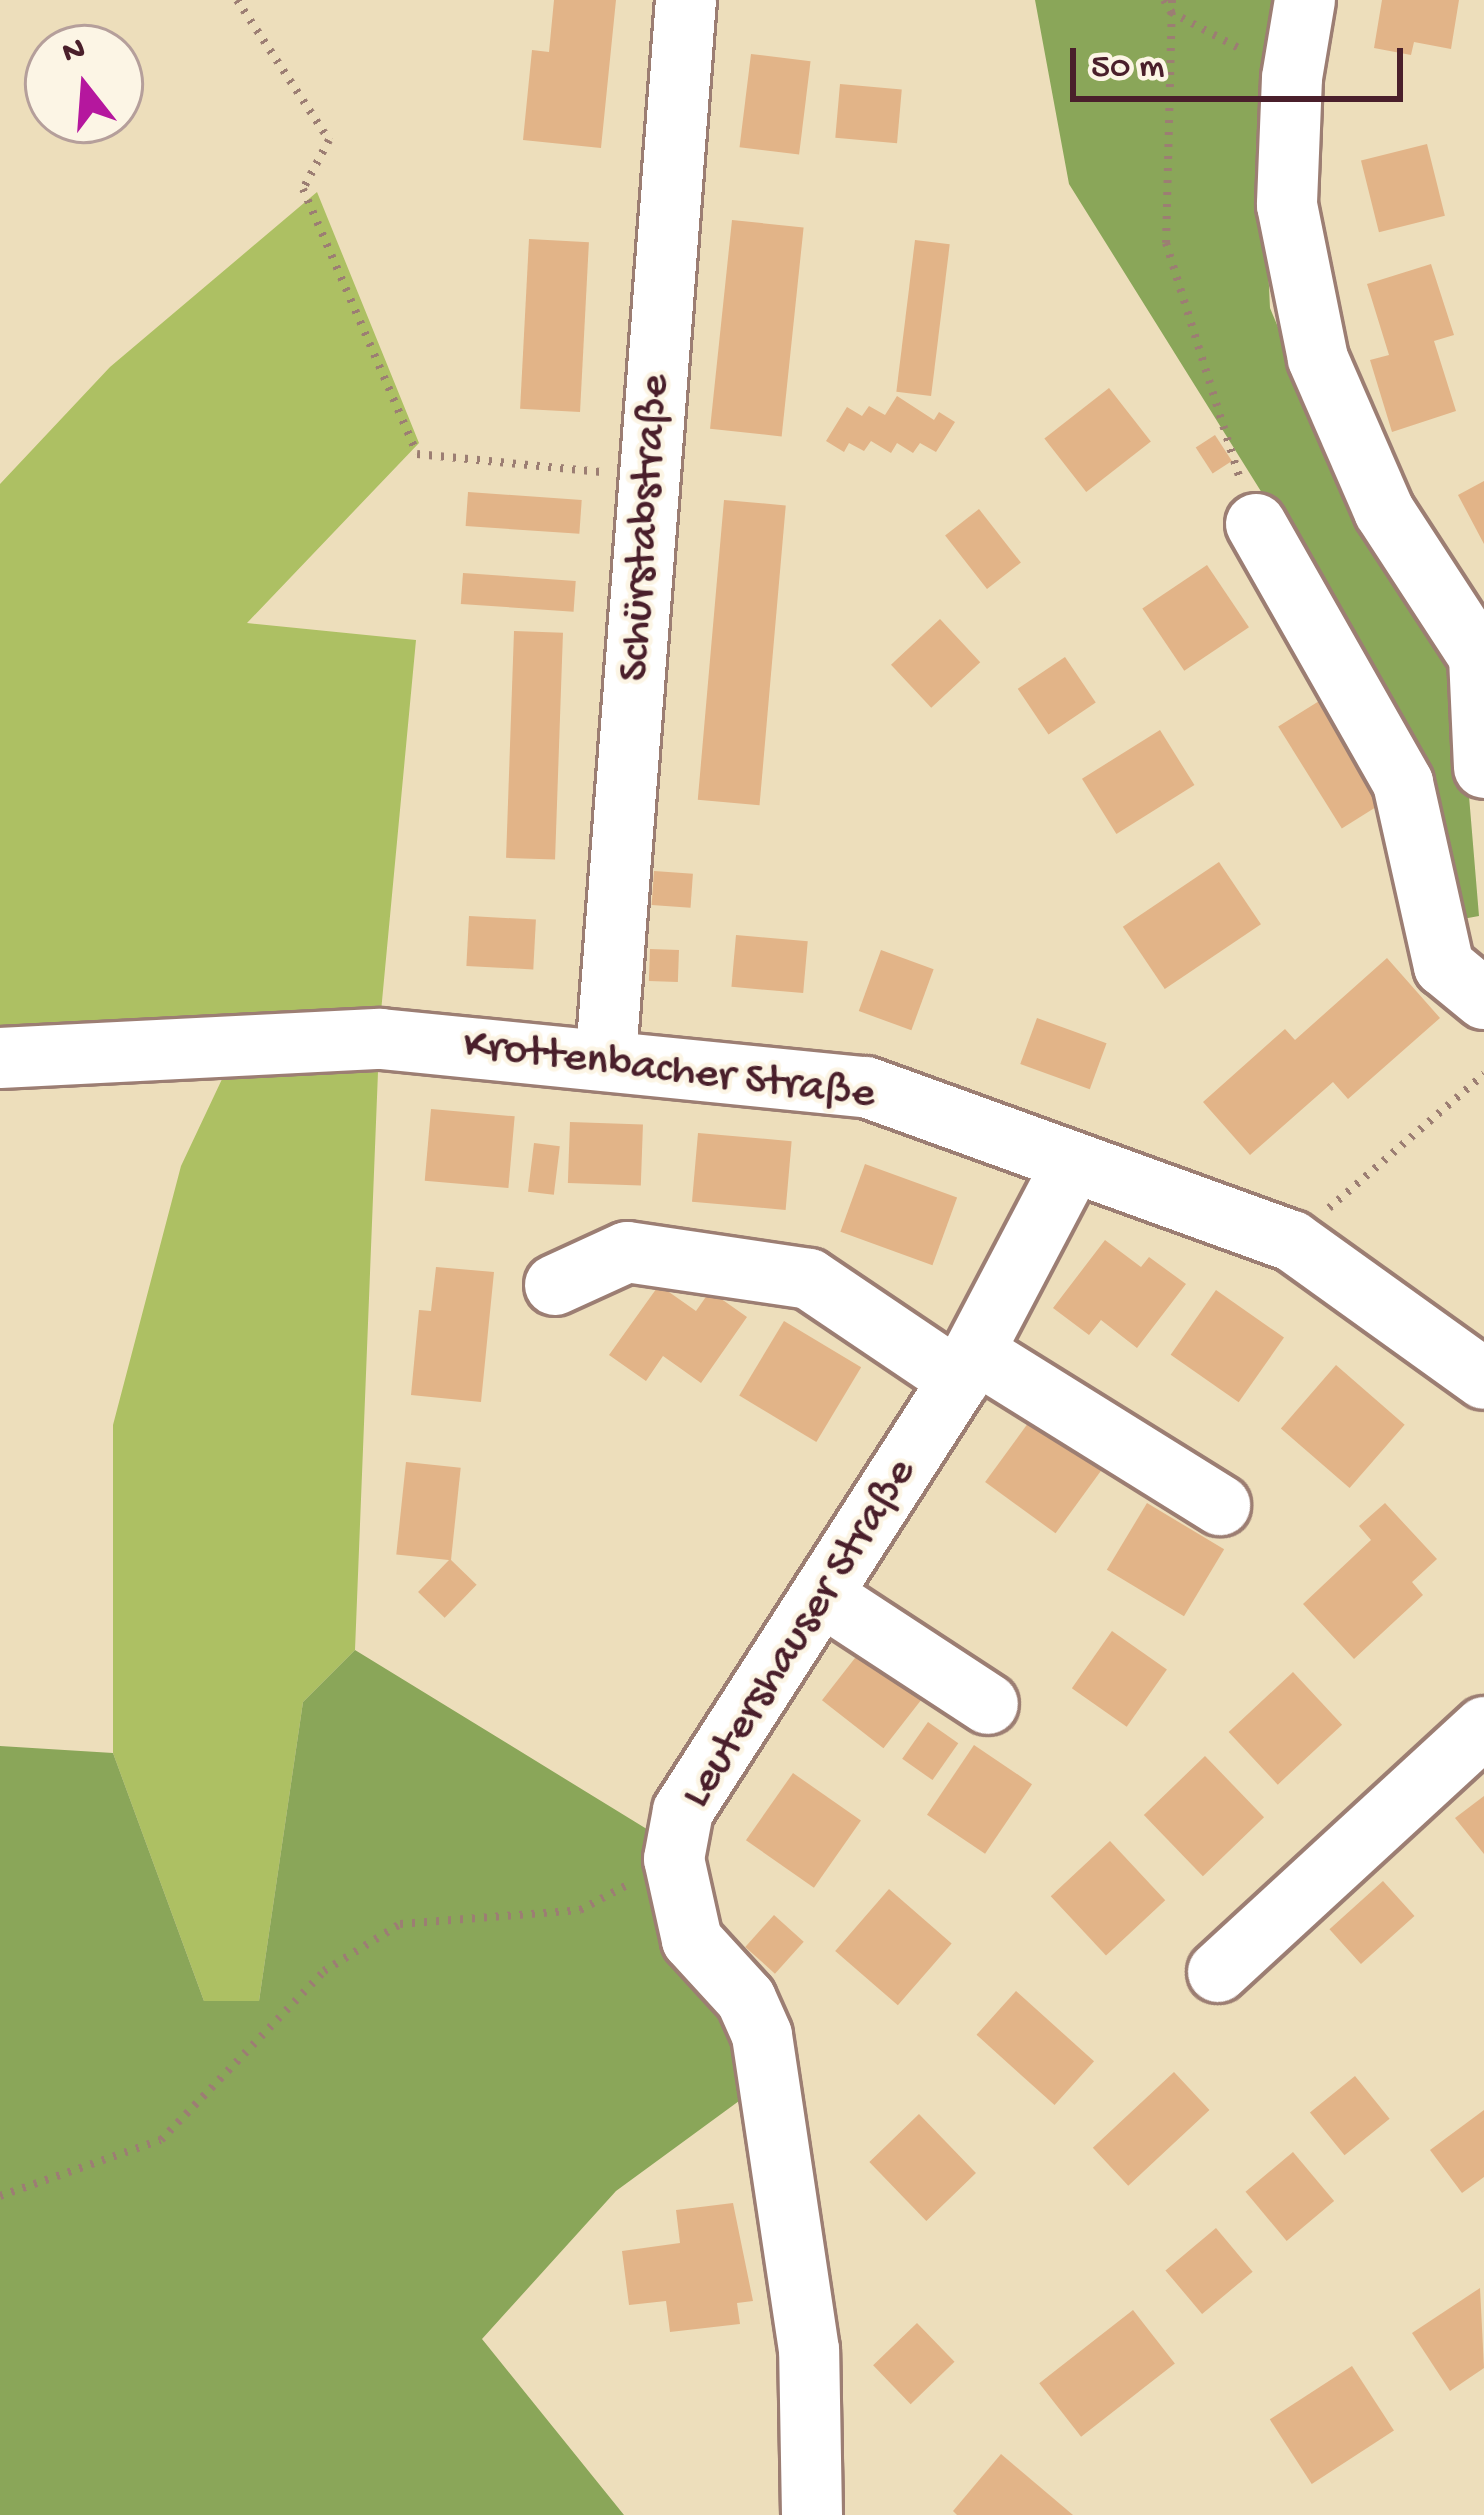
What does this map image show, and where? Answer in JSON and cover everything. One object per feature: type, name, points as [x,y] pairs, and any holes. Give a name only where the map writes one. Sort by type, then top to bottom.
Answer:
[{"type":"street","name":"Schürstabstraße","points":[[606,1056],[686,0]]},
{"type":"street","points":[[1306,0],[1292,78],[1287,205],[1318,359],[1384,511],[1481,658],[1484,768]]},
{"type":"street","points":[[1256,524],[1403,784],[1444,966],[1484,999]]},
{"type":"street","name":"Krottenbacher Straße","points":[[0,1058],[381,1040],[606,1056],[866,1087],[1292,1241],[1480,1363]]},
{"type":"street","name":"Leutershauser Straße","points":[[812,2515],[809,2350],[762,2035],[746,1999],[692,1940],[674,1859],[683,1811],[967,1366],[1073,1163]]},
{"type":"street","points":[[555,1286],[626,1252],[809,1279],[1220,1505]]},
{"type":"street","points":[[823,1596],[988,1704]]},
{"type":"street","points":[[1218,1972],[1484,1727]]},
{"type":"path","points":[[237,0],[329,140],[302,189],[417,454],[650,477]]},
{"type":"path","points":[[1168,0],[1166,243],[1256,524]]},
{"type":"path","points":[[1171,12],[1292,78]]},
{"type":"path","points":[[1292,1241],[1484,1075]]},
{"type":"path","points":[[0,2196],[161,2140],[324,1971],[400,1924],[580,1910],[674,1859]]},
{"type":"green space","points":[[1035,0],[1281,0],[1261,115],[1270,308],[1353,507],[1458,664],[1479,916],[1457,920],[1437,823],[1397,709],[1069,184]]},
{"type":"green space","points":[[317,192],[419,443],[247,623],[416,640],[379,1033],[0,1043],[0,484],[110,367]]},
{"type":"green space","points":[[378,1072],[355,1650],[303,1702],[259,2001],[204,2001],[113,1753],[113,1425],[181,1166],[223,1077]]},
{"type":"green space","points":[[355,1650],[650,1831],[748,2026],[754,2090],[616,2191],[482,2339],[624,2515],[0,2515],[0,1746],[113,1753],[204,2001],[259,2001],[303,1702]]},
{"type":"building","points":[[554,0],[616,0],[601,148],[523,140],[532,50],[549,52]]},
{"type":"building","points":[[1382,0],[1459,0],[1451,49],[1414,42],[1411,55],[1374,48]]},
{"type":"building","points":[[751,54],[811,61],[799,155],[740,147]]},
{"type":"building","points":[[840,84],[902,89],[897,143],[835,138]]},
{"type":"building","points":[[1427,144],[1445,216],[1379,232],[1361,160]]},
{"type":"building","points":[[732,220],[804,228],[782,436],[710,429]]},
{"type":"building","points":[[529,239],[589,242],[580,412],[520,409]]},
{"type":"building","points":[[915,240],[950,244],[931,396],[896,392]]},
{"type":"building","points":[[1431,264],[1454,335],[1434,341],[1456,411],[1392,432],[1370,360],[1389,355],[1367,284]]},
{"type":"building","points":[[1109,388],[1151,442],[1086,492],[1044,438]]},
{"type":"building","points":[[897,396],[934,420],[939,412],[955,422],[936,452],[920,443],[913,453],[897,443],[891,453],[871,441],[864,451],[849,443],[844,452],[826,441],[847,407],[862,416],[869,406],[885,415]]},
{"type":"building","points":[[1215,435],[1232,461],[1213,474],[1196,448]]},
{"type":"building","points":[[1484,481],[1484,544],[1458,495]]},
{"type":"building","points":[[468,492],[582,500],[579,534],[466,526]]},
{"type":"building","points":[[724,500],[786,505],[760,805],[698,800]]},
{"type":"building","points":[[979,509],[1021,563],[987,589],[945,535]]},
{"type":"building","points":[[1207,565],[1249,627],[1184,671],[1142,609]]},
{"type":"building","points":[[463,573],[576,581],[574,612],[461,604]]},
{"type":"building","points":[[940,619],[980,662],[931,708],[891,665]]},
{"type":"building","points":[[514,631],[563,633],[555,860],[506,858]]},
{"type":"building","points":[[1065,657],[1096,703],[1049,734],[1018,689]]},
{"type":"building","points":[[1324,698],[1388,800],[1342,828],[1278,727]]},
{"type":"building","points":[[1160,730],[1194,785],[1116,834],[1082,779]]},
{"type":"building","points":[[1219,862],[1261,924],[1165,989],[1123,927]]},
{"type":"building","points":[[654,871],[693,874],[691,908],[652,905]]},
{"type":"building","points":[[469,916],[536,920],[533,969],[466,966]]},
{"type":"building","points":[[736,935],[808,941],[803,993],[731,987]]},
{"type":"building","points":[[650,949],[679,950],[678,982],[649,981]]},
{"type":"building","points":[[881,950],[934,969],[911,1030],[859,1011]]},
{"type":"building","points":[[1387,958],[1440,1018],[1348,1099],[1333,1082],[1250,1155],[1203,1102],[1285,1029],[1295,1040]]},
{"type":"building","points":[[1037,1018],[1107,1043],[1090,1089],[1020,1064]]},
{"type":"building","points":[[431,1109],[515,1116],[508,1188],[425,1181]]},
{"type":"building","points":[[570,1122],[643,1125],[641,1186],[568,1183]]},
{"type":"building","points":[[698,1133],[792,1141],[786,1210],[692,1202]]},
{"type":"building","points":[[534,1143],[560,1146],[554,1195],[528,1192]]},
{"type":"building","points":[[865,1164],[957,1198],[932,1265],[840,1232]]},
{"type":"building","points":[[1105,1240],[1141,1267],[1149,1257],[1186,1284],[1137,1348],[1101,1320],[1089,1335],[1053,1308]]},
{"type":"building","points":[[436,1267],[494,1272],[481,1402],[411,1395],[419,1310],[431,1311]]},
{"type":"building","points":[[659,1285],[696,1311],[710,1291],[747,1317],[701,1383],[663,1356],[646,1381],[609,1355]]},
{"type":"building","points":[[1216,1290],[1284,1338],[1239,1402],[1171,1355]]},
{"type":"building","points":[[784,1321],[861,1367],[816,1442],[739,1396]]},
{"type":"building","points":[[1336,1365],[1405,1425],[1350,1488],[1281,1428]]},
{"type":"building","points":[[1031,1419],[1101,1470],[1056,1533],[985,1482]]},
{"type":"building","points":[[406,1462],[461,1468],[451,1560],[396,1554]]},
{"type":"building","points":[[1147,1503],[1224,1549],[1184,1616],[1107,1570]]},
{"type":"building","points":[[1385,1503],[1437,1559],[1412,1582],[1423,1595],[1354,1659],[1303,1604],[1371,1540],[1359,1526]]},
{"type":"building","points":[[450,1559],[477,1585],[445,1618],[418,1592]]},
{"type":"building","points":[[1112,1631],[1167,1669],[1127,1727],[1072,1688]]},
{"type":"building","points":[[862,1649],[923,1697],[883,1748],[822,1700]]},
{"type":"building","points":[[1293,1672],[1342,1725],[1278,1785],[1229,1732]]},
{"type":"building","points":[[928,1722],[958,1743],[932,1780],[902,1759]]},
{"type":"building","points":[[974,1745],[1032,1784],[985,1854],[927,1815]]},
{"type":"building","points":[[1205,1756],[1264,1817],[1203,1876],[1144,1815]]},
{"type":"building","points":[[793,1773],[861,1821],[814,1888],[746,1840]]},
{"type":"building","points":[[1484,1796],[1484,1854],[1455,1818]]},
{"type":"building","points":[[1110,1841],[1165,1900],[1106,1955],[1051,1896]]},
{"type":"building","points":[[1383,1881],[1414,1916],[1361,1964],[1329,1929]]},
{"type":"building","points":[[889,1889],[952,1943],[898,2005],[835,1951]]},
{"type":"building","points":[[774,1915],[804,1942],[775,1974],[745,1947]]},
{"type":"building","points":[[1016,1991],[1094,2061],[1055,2105],[977,2035]]},
{"type":"building","points":[[1174,2072],[1209,2110],[1128,2186],[1093,2148]]},
{"type":"building","points":[[1355,2076],[1390,2119],[1345,2155],[1310,2113]]},
{"type":"building","points":[[1484,2110],[1484,2177],[1462,2193],[1430,2150]]},
{"type":"building","points":[[919,2114],[976,2173],[926,2221],[869,2162]]},
{"type":"building","points":[[1293,2152],[1334,2201],[1287,2241],[1246,2192]]},
{"type":"building","points":[[733,2203],[753,2301],[737,2303],[740,2324],[670,2332],[666,2301],[629,2305],[622,2251],[680,2243],[676,2210]]},
{"type":"building","points":[[1216,2228],[1253,2272],[1202,2314],[1165,2270]]},
{"type":"building","points":[[1480,2288],[1484,2368],[1450,2391],[1412,2333]]},
{"type":"building","points":[[1133,2310],[1175,2364],[1081,2437],[1039,2383]]},
{"type":"building","points":[[917,2323],[955,2362],[911,2404],[873,2365]]},
{"type":"building","points":[[1352,2366],[1394,2431],[1312,2484],[1270,2419]]},
{"type":"building","points":[[1001,2454],[1073,2515],[957,2515],[953,2511]]}]
